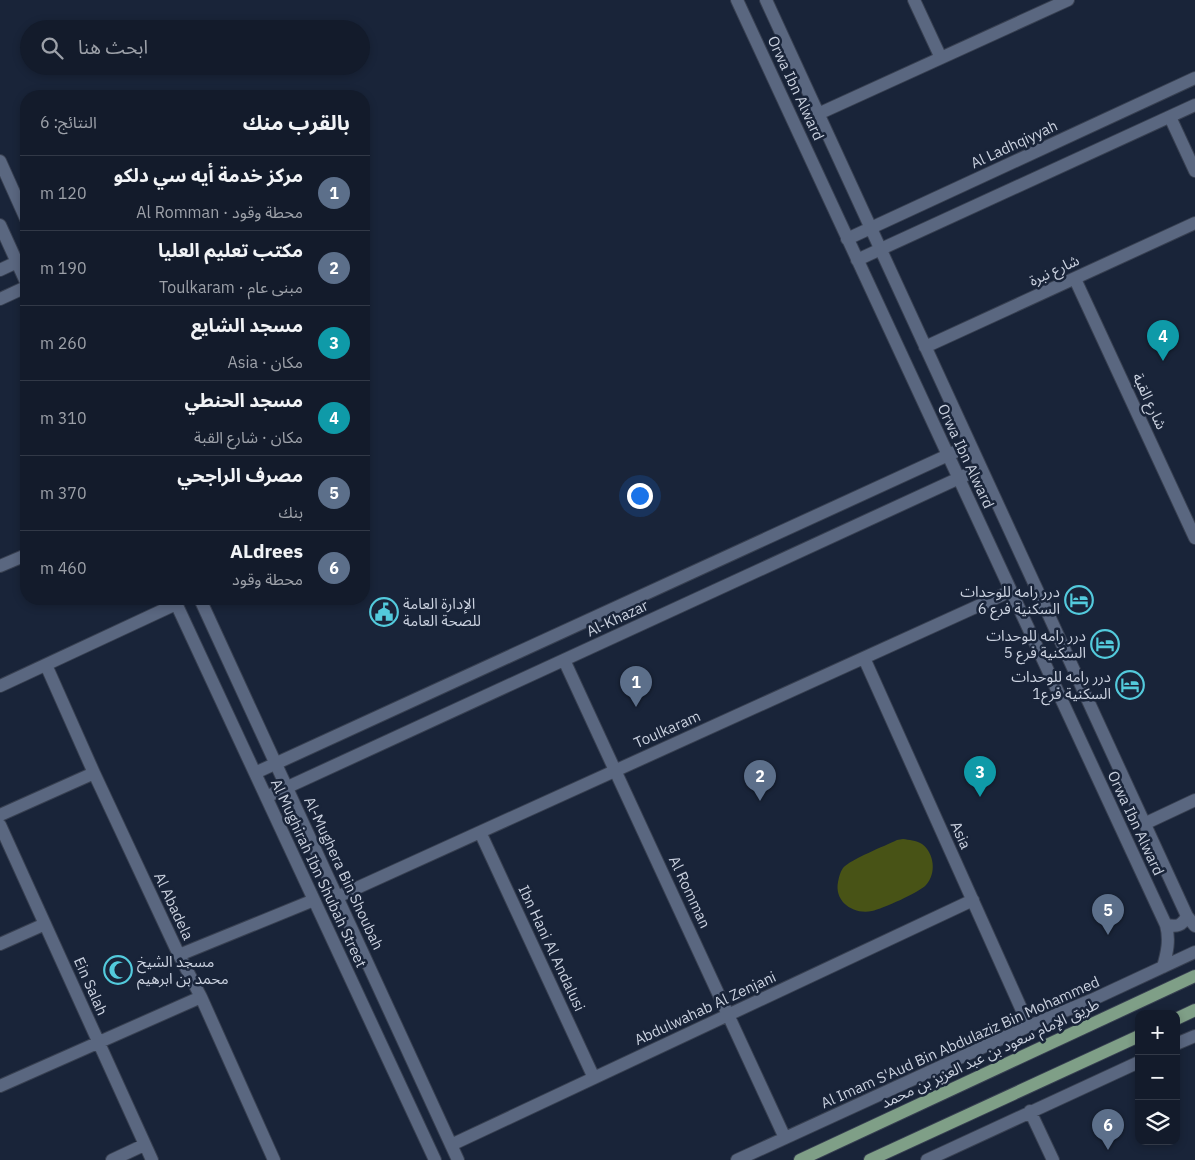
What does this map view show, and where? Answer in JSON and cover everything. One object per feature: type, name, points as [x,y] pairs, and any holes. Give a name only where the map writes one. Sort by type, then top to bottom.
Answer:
[{"type":"main road","name":"طريق الإمام سعود بن عبد العزيز بن محمد","points":[[800,1160],[1195,976]]},
{"type":"main road","points":[[1180,1017],[1195,1010]]},
{"type":"main road","points":[[870,1160],[1135,1038]]},
{"type":"street","name":"Orwa Ibn Alward","points":[[737,0],[1166,925]]},
{"type":"street","name":"Orwa Ibn Alward","points":[[766,0],[1144,824],[1187,916],[1195,926]]},
{"type":"street","points":[[914,0],[941,58]]},
{"type":"street","points":[[818,114],[1068,0]]},
{"type":"street","name":"Al Ladhqiyyah","points":[[847,239],[1195,78]]},
{"type":"street","points":[[857,260],[1195,105]]},
{"type":"street","points":[[1170,117],[1195,171]]},
{"type":"street","points":[[0,162],[20,206]]},
{"type":"street","name":"شارع نبرة","points":[[925,347],[1195,223]]},
{"type":"street","points":[[0,225],[20,269]]},
{"type":"street","points":[[0,270],[17,262]]},
{"type":"street","name":"شارع القبة","points":[[1075,278],[1192,524],[1195,538]]},
{"type":"street","points":[[0,299],[20,290]]},
{"type":"street","name":"Al-Khazar","points":[[255,773],[970,445]]},
{"type":"street","name":"Al-Khazar","points":[[266,797],[981,468]]},
{"type":"street","points":[[0,566],[20,558]]},
{"type":"street","name":"Toulkaram","points":[[337,896],[1011,591]]},
{"type":"street","points":[[0,686],[169,605]]},
{"type":"street","name":"Al Mughirah Ibn Shubah Street","points":[[176,605],[435,1160]]},
{"type":"street","name":"Al-Mughera Bin Shoubah","points":[[203,605],[458,1160]]},
{"type":"street","name":"Asia","points":[[864,658],[1029,1026]]},
{"type":"street","name":"Al Romman","points":[[564,660],[785,1138]]},
{"type":"street","name":"Al Abadela","points":[[46,665],[94,773],[179,955],[201,997],[274,1160]]},
{"type":"street","points":[[0,815],[94,773]]},
{"type":"street","points":[[1144,824],[1195,800]]},
{"type":"street","name":"Ein Salah","points":[[0,826],[152,1160]]},
{"type":"street","name":"Ibn Hani Al Andalusi","points":[[480,832],[594,1078]]},
{"type":"street","points":[[179,955],[314,900]]},
{"type":"street","name":"Abdulwahab Al Zenjani","points":[[451,1145],[973,900]]},
{"type":"street","points":[[1163,967],[1168,943],[1166,925],[1178,926],[1184,922],[1187,916]]},
{"type":"street","points":[[0,944],[45,924]]},
{"type":"street","name":"Al Imam S'Aud Bin Abdulaziz Bin Mohammed","points":[[737,1160],[1195,952]]},
{"type":"street","points":[[0,1086],[201,997]]},
{"type":"street","points":[[1180,1042],[1195,1036]]},
{"type":"street","points":[[927,1160],[1135,1064]]},
{"type":"street","points":[[1030,1112],[1053,1160]]},
{"type":"street","points":[[112,1160],[144,1145]]},
{"type":"green space","points":[[903,839],[922,844],[929,853],[933,869],[926,885],[901,900],[872,911],[859,911],[847,906],[839,896],[838,889],[839,876],[843,868],[860,857]]},
{"type":"place","name":"مسجد الحنطي","points":[[1163,361]]},
{"type":"place","name":"درر رامه للوحدات السكنية فرع 6","points":[[1079,600]]},
{"type":"place","name":"الإدارة العامة للصحة العامة","points":[[384,612]]},
{"type":"place","name":"درر رامه للوحدات السكنية فرع 5","points":[[1105,644]]},
{"type":"place","name":"درر رامه للوحدات السكنية فرع1","points":[[1130,685]]},
{"type":"place","name":"مركز خدمة أيه سي دلكو","points":[[636,707]]},
{"type":"place","name":"مسجد الشايع","points":[[980,797]]},
{"type":"place","name":"مكتب تعليم العليا","points":[[760,801]]},
{"type":"place","name":"مصرف الراجحي","points":[[1108,935]]},
{"type":"place","name":"مسجد الشيخ محمد بن ابرهيم","points":[[118,970]]},
{"type":"place","name":"ALdrees","points":[[1108,1150]]}]
